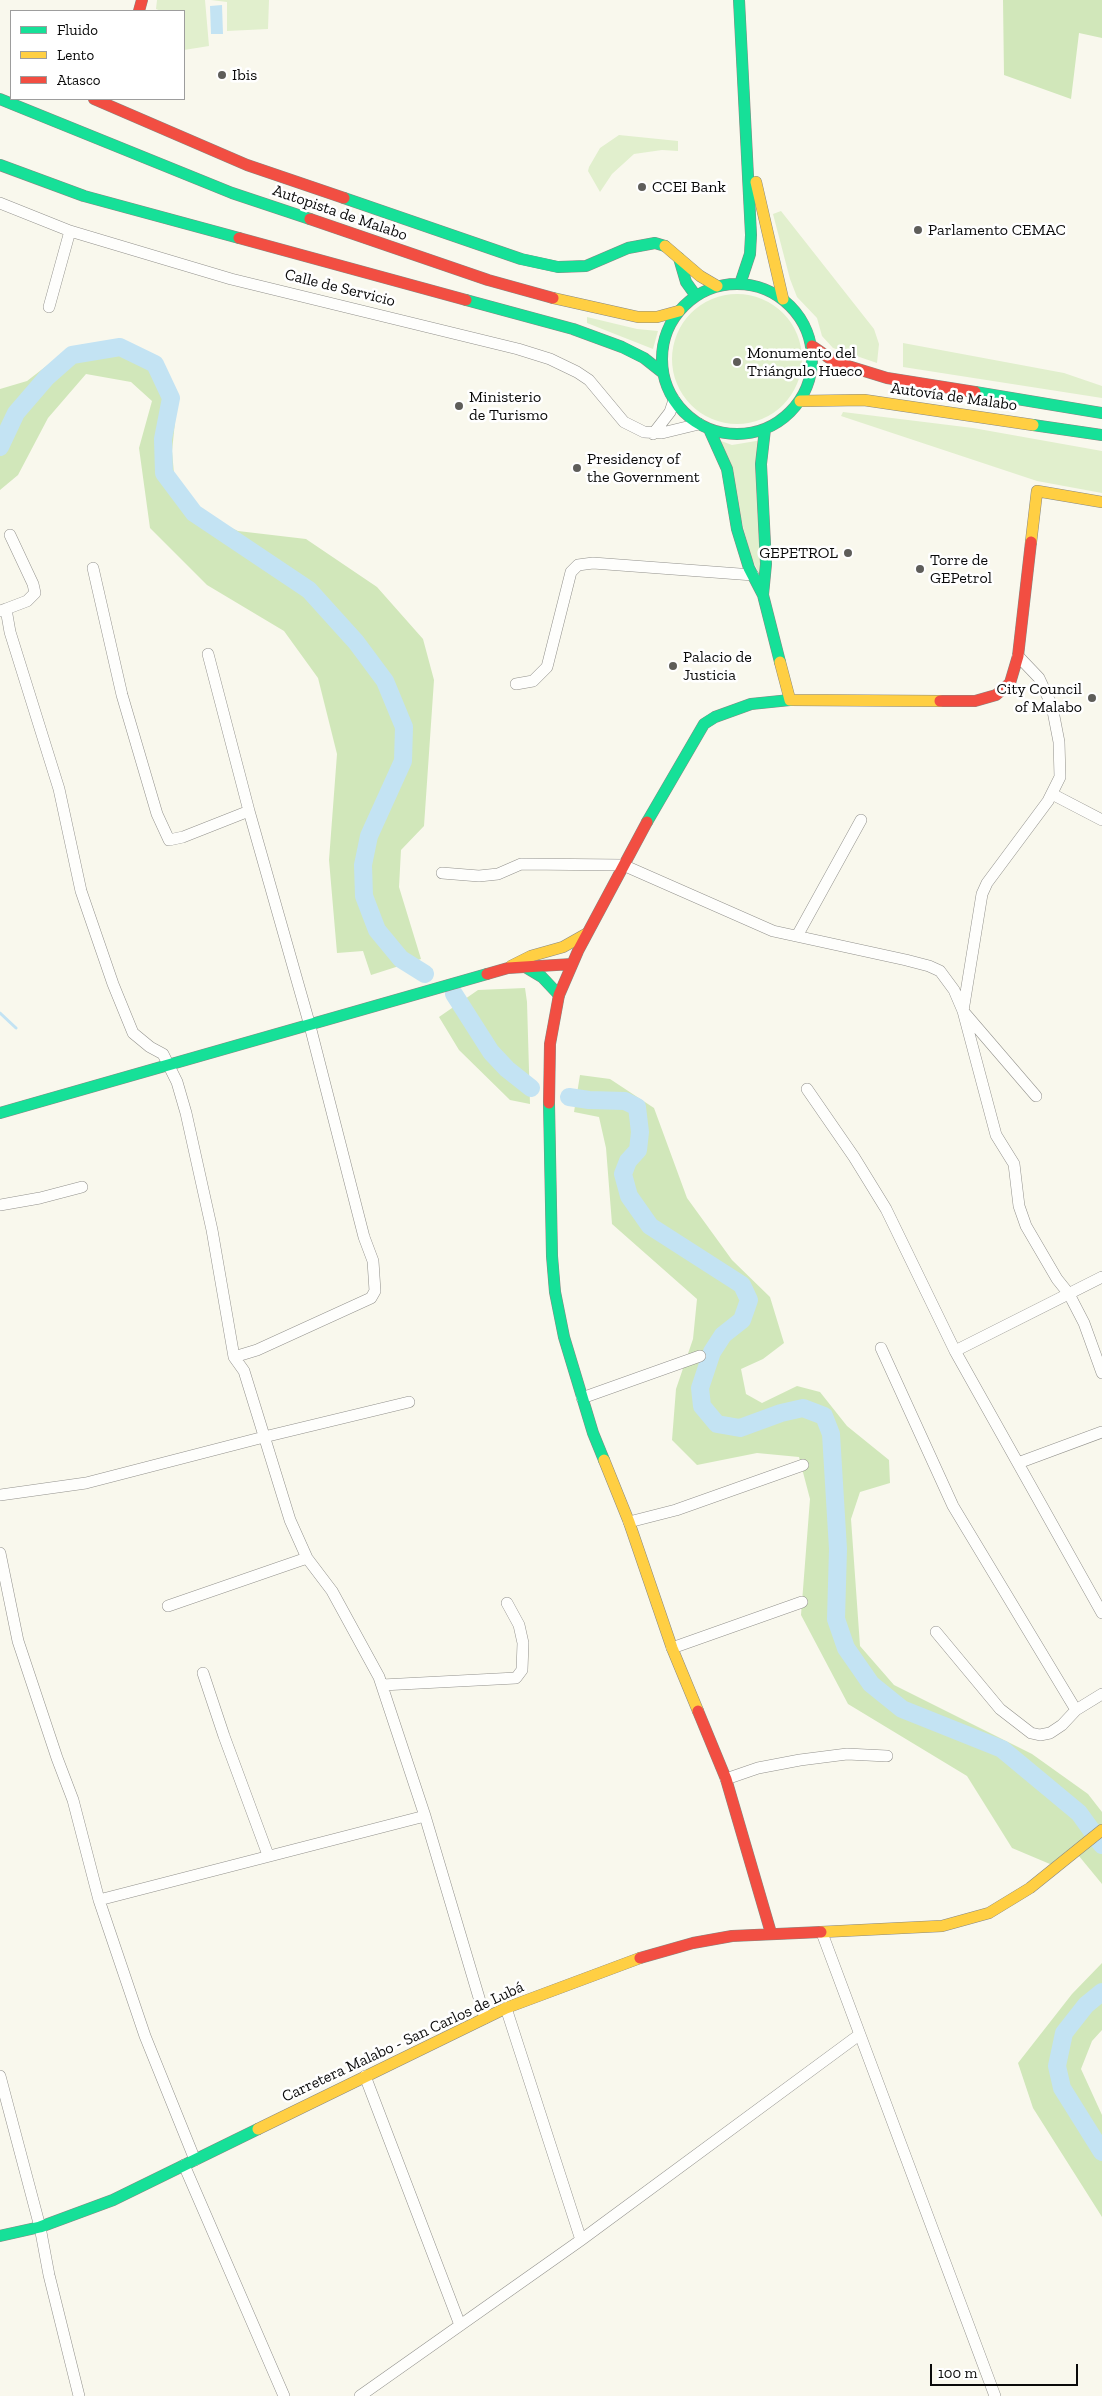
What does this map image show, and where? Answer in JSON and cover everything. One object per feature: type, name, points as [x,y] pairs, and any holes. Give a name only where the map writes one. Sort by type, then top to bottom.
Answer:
[{"type":"main road","points":[[739,0],[751,243],[750,254],[740,284]]},
{"type":"main road","name":"Autopista de Malabo","points":[[0,99],[232,193],[488,280],[571,304],[638,318],[657,317],[679,311]]},
{"type":"main road","points":[[96,100],[247,165],[522,259],[558,267],[586,266],[628,248],[655,243],[666,246],[717,286]]},
{"type":"main road","points":[[748,154],[754,170],[783,299]]},
{"type":"main road","points":[[0,165],[84,196],[573,329],[622,347],[644,358],[663,373]]},
{"type":"main road","points":[[679,258],[686,282],[696,296]]},
{"type":"main road","points":[[740,284],[762,288],[783,299],[802,320],[812,346],[812,369],[806,391],[785,417],[765,429],[749,433],[732,434],[704,426],[689,417],[674,400],[663,373],[663,346],[672,321],[679,311],[696,296],[717,286],[740,284]]},
{"type":"main road","name":"Autovía de Malabo","points":[[812,346],[822,356],[835,362],[888,378],[1102,413]]},
{"type":"main road","name":"Autovía de Malabo","points":[[800,400],[827,398],[864,400],[1102,435]]},
{"type":"main road","points":[[704,426],[727,469],[737,529],[752,575],[763,595],[790,700]]},
{"type":"main road","points":[[763,595],[766,564],[761,464],[765,429]]},
{"type":"main road","points":[[771,1933],[726,1779],[672,1648],[629,1522],[593,1433],[559,1315],[552,1256],[548,1071],[550,1044],[559,995],[586,934],[623,865],[704,724],[751,704],[790,700],[975,701],[996,696],[1010,683],[1018,656],[1037,491],[1102,502]]},
{"type":"main road","points":[[508,968],[517,962],[563,946],[586,934]]},
{"type":"main road","points":[[546,952],[578,951]]},
{"type":"main road","points":[[0,1113],[508,968],[572,964]]},
{"type":"main road","points":[[526,968],[542,977],[559,995]]},
{"type":"main road","name":"Carretera Malabo - San Carlos de Lubá","points":[[0,2236],[40,2226],[113,2200],[506,2008],[627,1962],[693,1943],[732,1936],[942,1926],[973,1918],[989,1912],[1030,1888],[1102,1830]]},
{"type":"street","name":"Calle de Servicio","points":[[0,203],[70,231],[231,279],[550,358],[588,380],[624,422],[634,428],[653,434]]},
{"type":"street","points":[[49,307],[70,231]]},
{"type":"street","points":[[653,434],[670,412],[674,400]]},
{"type":"street","points":[[653,434],[704,426]]},
{"type":"street","points":[[10,535],[33,584],[35,593],[27,601],[3,610],[59,789],[81,890],[113,984],[133,1033],[150,1047],[163,1054],[170,1066],[186,1113],[202,1181],[234,1357],[244,1371],[290,1520],[307,1558],[332,1591],[368,1654],[382,1685],[425,1816],[485,2018]]},
{"type":"street","points":[[516,684],[533,680],[548,668],[571,572],[578,565],[593,563],[752,575]]},
{"type":"street","points":[[93,568],[122,695],[157,814],[169,840],[184,837],[249,811]]},
{"type":"street","points":[[208,654],[249,811],[310,1026],[364,1237],[374,1261],[375,1291],[371,1298],[257,1350],[234,1357]]},
{"type":"street","points":[[1018,656],[1039,678],[1052,706],[1062,762],[1060,777],[1052,794],[987,883],[982,894],[963,1011],[996,1135],[1014,1164],[1022,1215],[1035,1243],[1069,1294],[1084,1322],[1102,1373]]},
{"type":"street","points":[[1052,794],[1102,820]]},
{"type":"street","points":[[797,936],[861,820]]},
{"type":"street","points":[[442,873],[479,876],[498,874],[521,864],[623,865],[773,931],[929,966],[945,977],[963,1011],[1036,1096]]},
{"type":"street","points":[[807,1089],[854,1157],[886,1209],[955,1351],[1102,1613]]},
{"type":"street","points":[[0,1205],[40,1198],[82,1187]]},
{"type":"street","points":[[955,1351],[1102,1277]]},
{"type":"street","points":[[881,1348],[953,1506],[1076,1710]]},
{"type":"street","points":[[582,1398],[700,1356]]},
{"type":"street","points":[[0,1495],[86,1483],[409,1402]]},
{"type":"street","points":[[1018,1463],[1102,1432]]},
{"type":"street","points":[[629,1522],[676,1510],[803,1465]]},
{"type":"street","points":[[0,1553],[18,1641],[56,1758],[73,1800],[99,1900],[145,2036],[195,2160]]},
{"type":"street","points":[[168,1606],[307,1558]]},
{"type":"street","points":[[672,1648],[802,1602]]},
{"type":"street","points":[[382,1685],[516,1678],[522,1670],[523,1643],[519,1625],[507,1603]]},
{"type":"street","points":[[936,1632],[1000,1709],[1031,1733],[1040,1735],[1050,1733],[1062,1726],[1076,1710],[1102,1694]]},
{"type":"street","points":[[203,1673],[268,1855]]},
{"type":"street","points":[[726,1779],[758,1768],[800,1760],[847,1754],[887,1756]]},
{"type":"street","points":[[99,1900],[425,1816]]},
{"type":"street","points":[[822,1933],[995,2396]]},
{"type":"street","points":[[506,2008],[581,2240]]},
{"type":"street","points":[[360,2396],[581,2240],[859,2035]]},
{"type":"street","points":[[0,2076],[40,2226],[56,2303],[79,2396]]},
{"type":"street","points":[[365,2076],[460,2325]]},
{"type":"street","points":[[184,2165],[284,2396]]},
{"type":"green space","points":[[157,0],[205,0],[209,46],[185,50],[185,10],[156,9]]},
{"type":"green space","points":[[211,0],[269,0],[268,29],[227,31],[227,2]]},
{"type":"green space","points":[[1003,0],[1102,0],[1102,38],[1079,33],[1071,99],[1004,75]]},
{"type":"green space","points":[[619,135],[678,141],[678,151],[662,150],[634,154],[612,174],[600,192],[588,171],[589,167],[600,148]]},
{"type":"green space","points":[[781,211],[874,329],[879,344],[877,363],[833,348],[822,336],[817,318],[797,297],[790,279],[773,214]]},
{"type":"green space","points":[[737,294],[750,295],[762,299],[783,313],[797,334],[801,346],[801,372],[797,384],[783,405],[762,419],[750,423],[737,424],[724,423],[712,419],[691,405],[677,384],[673,372],[672,359],[673,346],[677,334],[691,313],[712,299],[724,295]]},
{"type":"green space","points":[[587,317],[637,329],[658,331],[653,349],[587,323]]},
{"type":"green space","points":[[115,341],[159,357],[178,393],[172,451],[175,485],[197,511],[238,531],[306,539],[377,587],[423,639],[434,680],[424,826],[401,850],[399,887],[421,959],[371,975],[363,951],[337,953],[329,860],[337,754],[318,678],[284,631],[207,585],[150,528],[139,448],[152,401],[131,382],[86,374],[48,418],[18,475],[0,490],[0,389],[27,381],[58,357],[81,345]]},
{"type":"green space","points":[[903,343],[1064,373],[1102,386],[1102,398],[903,367]]},
{"type":"green space","points":[[843,412],[973,428],[1102,451],[1102,493],[1037,481],[841,416]]},
{"type":"green space","points":[[762,440],[761,577],[751,557],[721,441],[732,445]]},
{"type":"green space","points":[[525,988],[530,1104],[510,1100],[459,1050],[439,1017],[478,990]]},
{"type":"green space","points":[[580,1075],[610,1079],[654,1108],[687,1198],[732,1260],[770,1297],[784,1343],[763,1359],[741,1369],[746,1394],[762,1403],[797,1386],[820,1392],[847,1426],[889,1460],[890,1483],[860,1492],[851,1519],[860,1646],[894,1685],[1032,1754],[1088,1794],[1102,1812],[1102,1884],[1074,1850],[1057,1867],[1012,1848],[967,1776],[848,1704],[801,1615],[810,1499],[799,1457],[757,1453],[697,1465],[672,1440],[676,1389],[693,1339],[697,1299],[612,1224],[606,1148],[599,1117],[574,1112]]},
{"type":"green space","points":[[1102,1963],[1102,2030],[1092,2041],[1081,2069],[1102,2115],[1102,2217],[1033,2108],[1018,2063],[1072,1994]]},
{"type":"water","points":[[222,5],[223,34],[211,34],[210,6]]},
{"type":"waterway","points":[[0,447],[16,413],[47,377],[72,355],[120,347],[155,364],[171,398],[163,439],[164,473],[194,513],[309,590],[356,642],[385,681],[404,727],[403,761],[369,836],[363,865],[364,896],[377,930],[401,959],[425,974]]},
{"type":"waterway","points":[[454,994],[491,1052],[507,1069],[531,1088]]},
{"type":"waterway","points":[[0,1013],[16,1028]]},
{"type":"waterway","points":[[569,1097],[589,1100],[625,1101],[637,1107],[640,1132],[638,1150],[628,1161],[623,1174],[629,1196],[650,1226],[742,1285],[749,1300],[742,1320],[723,1335],[712,1352],[700,1388],[702,1406],[717,1424],[740,1428],[781,1413],[803,1408],[824,1416],[831,1434],[838,1549],[836,1619],[846,1648],[871,1684],[902,1709],[1002,1749],[1079,1813],[1102,1845]]},
{"type":"waterway","points":[[1102,1992],[1086,2005],[1064,2033],[1057,2066],[1062,2088],[1102,2152]]},
{"type":"traffic: fast","points":[[739,0],[751,235],[750,254],[740,284]]},
{"type":"traffic: fast","points":[[0,99],[232,193],[310,219]]},
{"type":"traffic: fast","points":[[0,165],[84,196],[239,238]]},
{"type":"traffic: fast","points":[[344,198],[521,259],[558,267],[586,266],[628,248],[655,243],[665,246]]},
{"type":"traffic: fast","points":[[679,258],[686,282],[696,296]]},
{"type":"traffic: fast","points":[[737,284],[752,285],[766,289],[779,296],[790,306],[800,317],[807,330],[811,344],[812,359],[811,374],[807,388],[800,401],[790,412],[779,422],[766,429],[752,433],[737,434],[722,433],[708,429],[695,422],[684,412],[674,401],[667,388],[663,374],[662,359],[663,344],[667,330],[674,317],[684,306],[695,296],[708,289],[722,285],[737,284]]},
{"type":"traffic: fast","points":[[466,300],[573,329],[622,347],[644,358],[663,373]]},
{"type":"traffic: fast","points":[[975,392],[1102,413]]},
{"type":"traffic: fast","points":[[1033,425],[1102,435]]},
{"type":"traffic: fast","points":[[709,429],[727,469],[737,529],[749,568],[763,595],[780,662]]},
{"type":"traffic: fast","points":[[763,595],[766,564],[761,464],[765,429]]},
{"type":"traffic: fast","points":[[647,822],[704,724],[715,717],[751,704],[790,700]]},
{"type":"traffic: fast","points":[[527,968],[542,977],[559,995]]},
{"type":"traffic: fast","points":[[0,1113],[487,974]]},
{"type":"traffic: fast","points":[[549,1103],[552,1256],[555,1292],[564,1337],[593,1433],[604,1460]]},
{"type":"traffic: fast","points":[[0,2236],[40,2227],[113,2200],[258,2129]]},
{"type":"traffic: slow","points":[[756,182],[783,299]]},
{"type":"traffic: slow","points":[[665,246],[700,276],[717,286]]},
{"type":"traffic: slow","points":[[553,298],[638,317],[657,317],[679,311]]},
{"type":"traffic: slow","points":[[800,401],[864,400],[1033,425]]},
{"type":"traffic: slow","points":[[1031,542],[1037,491],[1102,502]]},
{"type":"traffic: slow","points":[[780,662],[790,700],[940,701]]},
{"type":"traffic: slow","points":[[511,966],[531,956],[563,947],[586,934]]},
{"type":"traffic: slow","points":[[604,1460],[629,1522],[672,1648],[698,1711]]},
{"type":"traffic: slow","points":[[821,1932],[942,1926],[989,1913],[1030,1888],[1102,1830]]},
{"type":"traffic: slow","points":[[258,2129],[506,2008],[640,1958]]},
{"type":"traffic: jam","points":[[139,10],[142,0]]},
{"type":"traffic: jam","points":[[96,100],[247,165],[344,198]]},
{"type":"traffic: jam","points":[[310,219],[488,280],[553,298]]},
{"type":"traffic: jam","points":[[239,238],[466,300]]},
{"type":"traffic: jam","points":[[812,346],[835,362],[887,378],[975,392]]},
{"type":"traffic: jam","points":[[940,701],[975,701],[996,695],[1010,683],[1018,656],[1031,542]]},
{"type":"traffic: jam","points":[[549,1103],[550,1044],[559,995],[578,951],[647,822]]},
{"type":"traffic: jam","points":[[487,974],[508,968],[572,964]]},
{"type":"traffic: jam","points":[[698,1711],[726,1779],[771,1933]]},
{"type":"traffic: jam","points":[[640,1958],[693,1943],[732,1936],[821,1932]]},
{"type":"place","name":"Ibis","points":[[222,75]]},
{"type":"place","name":"CCEI Bank","points":[[642,187]]},
{"type":"place","name":"Parlamento CEMAC","points":[[918,230]]},
{"type":"place","name":"Monumento del Triángulo Hueco","points":[[737,362]]},
{"type":"place","name":"Ministerio de Turismo","points":[[459,406]]},
{"type":"place","name":"Presidency of the Government","points":[[577,468]]},
{"type":"place","name":"GEPETROL","points":[[848,553]]},
{"type":"place","name":"Torre de GEPetrol","points":[[920,569]]},
{"type":"place","name":"Palacio de Justicia","points":[[673,666]]},
{"type":"place","name":"City Council of Malabo","points":[[1092,698]]}]
